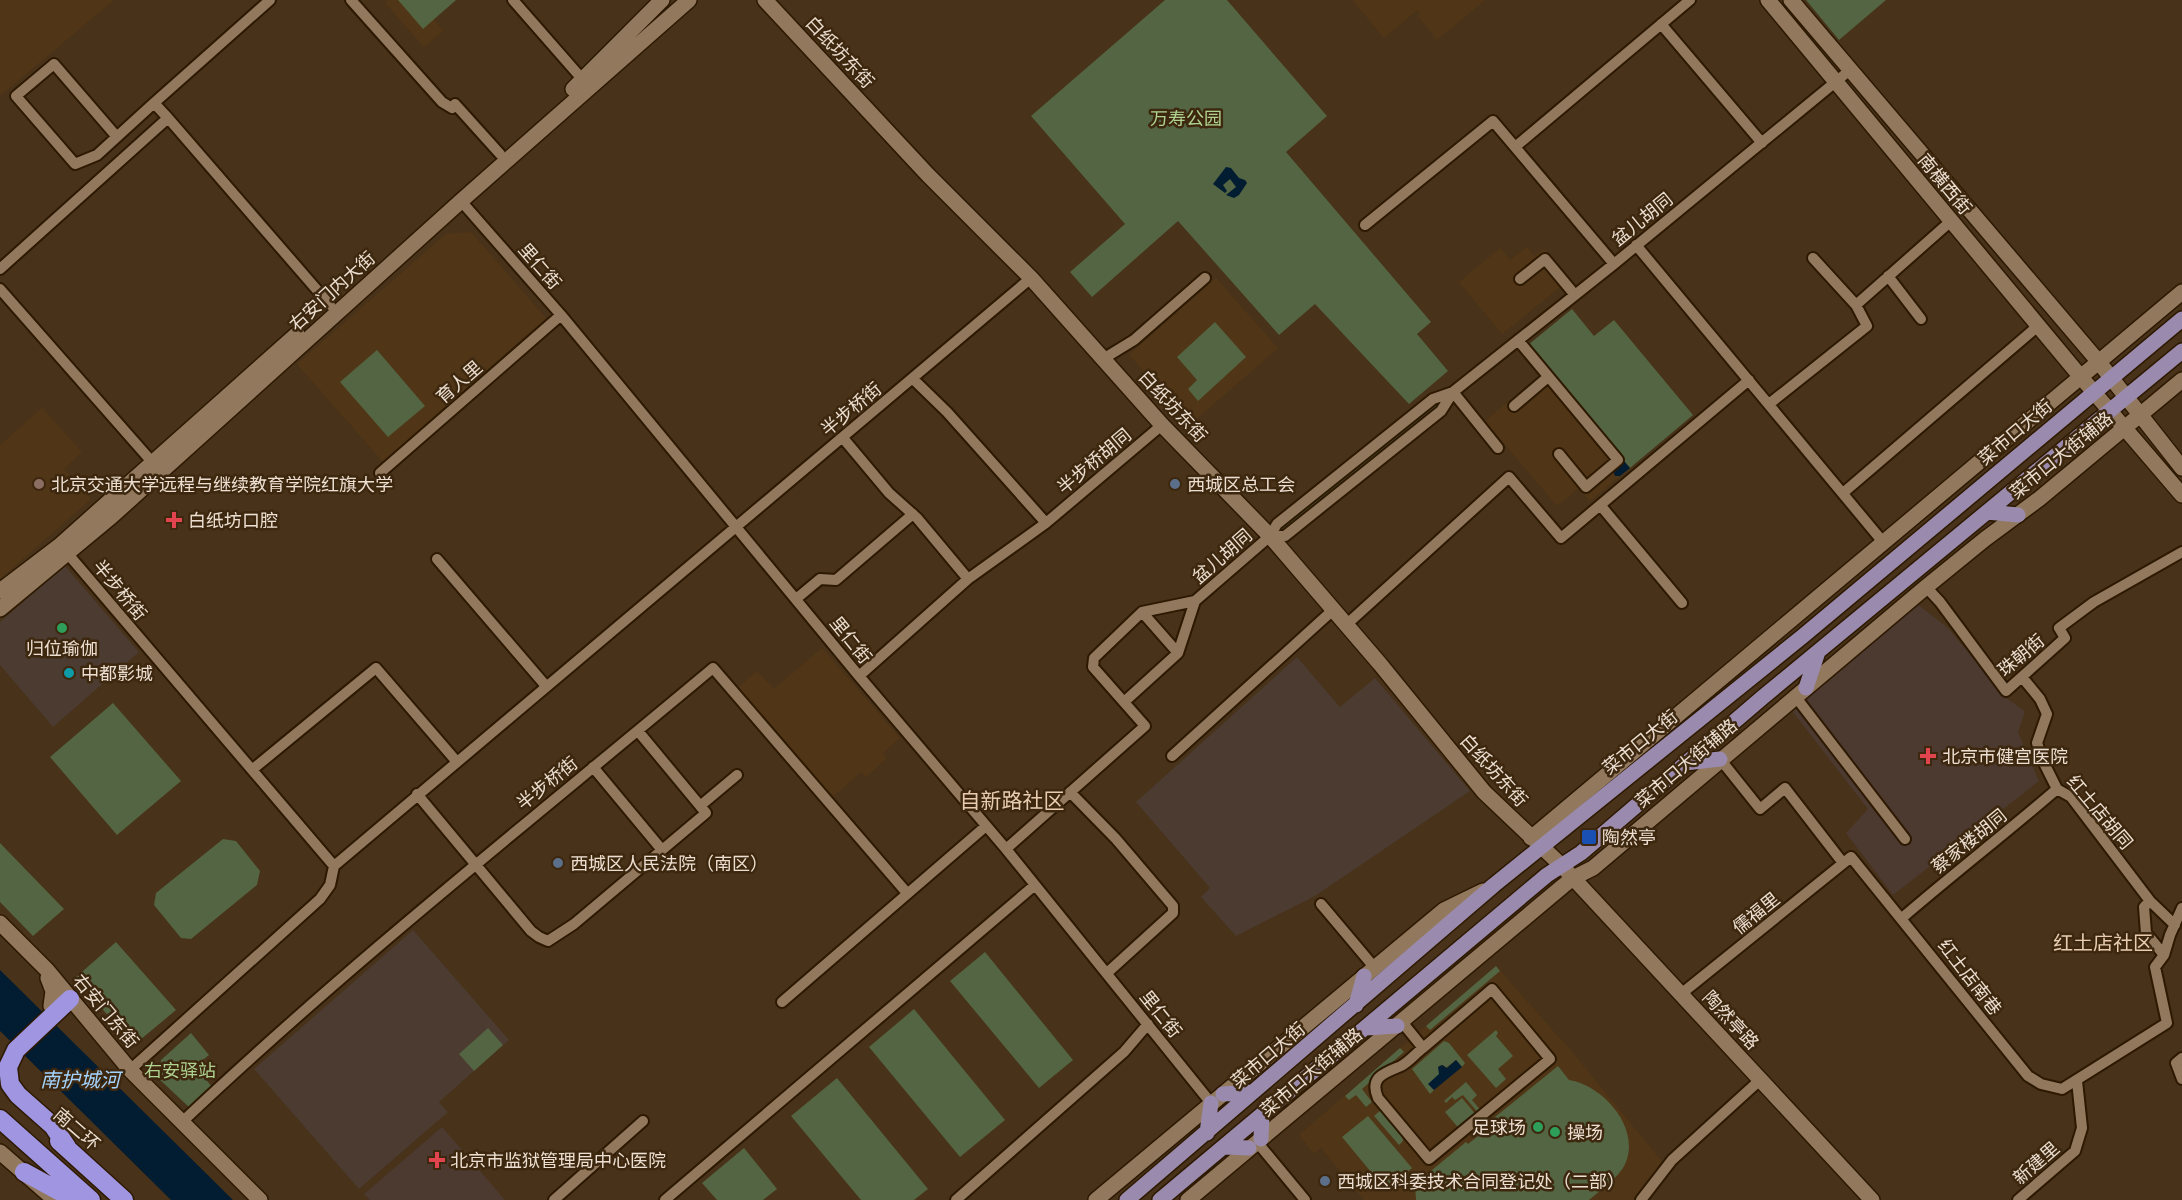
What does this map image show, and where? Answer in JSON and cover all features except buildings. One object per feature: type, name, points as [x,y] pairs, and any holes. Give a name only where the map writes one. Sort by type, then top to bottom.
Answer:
[{"type":"highway","points":[[67,996],[16,1050],[5,1055],[10,1084],[53,1126],[67,1147]]},
{"type":"highway","name":"南二环","points":[[0,1092],[67,1147],[124,1200]]},
{"type":"highway","points":[[0,1119],[91,1200]]},
{"type":"highway","points":[[24,1172],[75,1200]]},
{"type":"main road","name":"菜市口大街","points":[[1127,1200],[1494,885],[1536,843],[1803,636],[2182,319]]},
{"type":"main road","points":[[1160,1200],[1547,875],[1581,853],[1685,763],[2182,351]]},
{"type":"main road","points":[[1987,512],[2018,515]]},
{"type":"main road","points":[[1800,692],[1818,652]]},
{"type":"main road","points":[[1685,763],[1720,759]]},
{"type":"main road","points":[[1356,1005],[1369,972]]},
{"type":"main road","points":[[1366,1028],[1399,1024]]},
{"type":"main road","points":[[1207,1133],[1217,1099],[1253,1092]]},
{"type":"main road","points":[[1224,1147],[1256,1143],[1262,1115]]},
{"type":"street","points":[[117,137],[54,64],[16,96],[75,164],[97,155],[270,0]]},
{"type":"street","points":[[351,0],[442,102],[452,108],[455,104],[500,154]]},
{"type":"street","points":[[513,0],[583,80]]},
{"type":"street","name":"右安门内大街","points":[[0,591],[59,546],[583,80],[662,0]]},
{"type":"street","name":"右安门内大街","points":[[0,609],[68,554],[689,0]]},
{"type":"street","name":"白纸坊东街","points":[[765,0],[928,175],[1031,278],[1162,425],[1270,536],[1380,664],[1484,792],[1562,866]]},
{"type":"street","points":[[1515,147],[1690,0]]},
{"type":"street","name":"南横西街","points":[[1768,0],[2038,326],[2182,495]]},
{"type":"street","name":"南横西街","points":[[1791,0],[2098,361],[2182,468]]},
{"type":"street","points":[[1661,24],[1762,143]]},
{"type":"street","name":"盆儿胡同","points":[[1195,601],[1270,536],[1285,536],[1441,411],[1453,393],[1850,70]]},
{"type":"street","points":[[154,103],[330,305]]},
{"type":"street","points":[[0,269],[168,118]]},
{"type":"street","points":[[1365,225],[1492,121],[1614,264]]},
{"type":"street","name":"里仁街","points":[[461,201],[561,315],[1149,1024],[1217,1099]]},
{"type":"street","points":[[1856,304],[1951,221]]},
{"type":"street","points":[[1636,245],[1883,542]]},
{"type":"street","points":[[1769,404],[1867,326],[1856,304],[1813,258]]},
{"type":"street","points":[[1520,279],[1545,259],[1575,295]]},
{"type":"street","points":[[1888,276],[1921,319]]},
{"type":"street","name":"半步桥街","points":[[130,1070],[320,899],[330,885],[334,866],[1031,278]]},
{"type":"street","points":[[1103,359],[1134,340],[1205,278]]},
{"type":"street","points":[[0,289],[153,463]]},
{"type":"street","points":[[1536,843],[1883,542],[2182,292]]},
{"type":"street","name":"育人里","points":[[380,473],[561,315]]},
{"type":"street","points":[[1843,493],[2038,326]]},
{"type":"street","points":[[1518,340],[1618,460],[1586,487],[1559,454]]},
{"type":"street","points":[[1514,406],[1548,377]]},
{"type":"street","points":[[913,379],[947,412],[1046,523]]},
{"type":"street","points":[[1346,625],[1509,477],[1562,538],[1749,380]]},
{"type":"street","name":"菜市口大街辅路","points":[[1188,1200],[1573,878],[1593,868],[1926,586],[2018,515],[2182,380]]},
{"type":"street","points":[[1453,393],[1498,448]]},
{"type":"street","name":"半步桥胡同","points":[[859,676],[968,579],[1046,523],[1162,425]]},
{"type":"street","points":[[843,438],[889,493],[913,514],[968,579]]},
{"type":"street","points":[[1601,506],[1682,603]]},
{"type":"street","points":[[796,599],[820,579],[836,580],[913,514]]},
{"type":"street","name":"珠朝街","points":[[1926,586],[2006,691],[2065,638],[2060,628],[2094,602],[2182,552]]},
{"type":"street","name":"半步桥街","points":[[68,554],[334,866]]},
{"type":"street","points":[[437,559],[546,686]]},
{"type":"street","points":[[1006,849],[1145,726],[1093,668],[1094,658],[1142,612],[1195,601],[1178,653],[1124,702]]},
{"type":"street","points":[[1172,756],[1333,610]]},
{"type":"street","points":[[1142,612],[1178,653]]},
{"type":"street","points":[[253,769],[376,668],[457,762]]},
{"type":"street","name":"半步桥街","points":[[182,1122],[233,1072],[475,863],[712,668],[907,893]]},
{"type":"street","name":"红土店胡同","points":[[2022,677],[2040,699],[2047,714],[2037,743],[2057,789],[2071,797],[2150,901],[2175,925]]},
{"type":"street","points":[[1800,692],[1905,839]]},
{"type":"street","points":[[417,794],[531,931],[548,941],[574,924],[706,813],[638,731]]},
{"type":"street","name":"红土店南巷","points":[[1720,759],[1760,809],[1785,788],[1847,860],[1902,918],[2028,1077],[2041,1084],[2062,1089],[2077,1081]]},
{"type":"street","points":[[593,767],[662,850]]},
{"type":"street","points":[[700,806],[737,776]]},
{"type":"street","name":"蔡家楼胡同","points":[[1902,918],[2057,789]]},
{"type":"street","points":[[1070,792],[1116,839],[1173,906],[1173,913],[1107,973]]},
{"type":"street","points":[[782,1002],[986,826]]},
{"type":"street","name":"儒福里","points":[[1681,994],[1847,860]]},
{"type":"street","name":"陶然亭路","points":[[1562,866],[1872,1200]]},
{"type":"street","points":[[665,1200],[1035,885]]},
{"type":"street","points":[[1096,1200],[1444,910],[1494,885]]},
{"type":"street","points":[[2150,901],[2144,907],[2146,933],[2164,955]]},
{"type":"street","points":[[1321,904],[1369,972]]},
{"type":"street","points":[[2077,1081],[2167,1023],[2155,967],[2164,955],[2182,908]]},
{"type":"street","name":"右安门东街","points":[[0,923],[47,970],[130,1070],[260,1200]]},
{"type":"street","points":[[0,928],[50,981],[53,991],[52,1010]]},
{"type":"street","points":[[1492,989],[1551,1059],[1429,1159],[1378,1098],[1374,1089],[1375,1082],[1381,1076],[1402,1065],[1423,1048],[1492,989]]},
{"type":"street","points":[[956,1200],[1124,1052],[1149,1024]]},
{"type":"street","points":[[1399,1024],[1423,1048]]},
{"type":"street","points":[[2182,1058],[2176,1063],[2182,1079]]},
{"type":"street","points":[[1641,1200],[1672,1160],[1760,1080]]},
{"type":"street","name":"新建里","points":[[2018,1200],[2075,1151],[2082,1128],[2077,1081]]},
{"type":"street","points":[[554,1200],[643,1121]]},
{"type":"street","points":[[1256,1143],[1305,1200]]},
{"type":"street","points":[[0,1152],[55,1200]]},
{"type":"shaded area","points":[[0,0],[114,0],[0,96]]},
{"type":"shaded area","points":[[388,0],[456,0],[434,19],[443,31],[424,47],[385,3]]},
{"type":"shaded area","points":[[1352,0],[1485,0],[1437,40],[1418,16],[1420,14],[1417,10],[1384,38]]},
{"type":"shaded area","points":[[471,232],[546,318],[383,462],[297,364],[446,234]]},
{"type":"shaded area","points":[[1527,247],[1534,256],[1544,249],[1569,280],[1502,334],[1459,282],[1500,248],[1510,260]]},
{"type":"shaded area","points":[[1216,278],[1278,348],[1191,424],[1129,355]]},
{"type":"shaded area","points":[[1572,309],[1594,336],[1614,320],[1693,415],[1590,501],[1579,488],[1557,506],[1485,421],[1540,375],[1521,352]]},
{"type":"shaded area","name":"北京交通大学远程与继续教育学院红旗大学","points":[[42,408],[82,452],[64,469],[91,499],[0,579],[0,445]]},
{"type":"shaded area","points":[[65,566],[139,652],[53,727],[0,665],[0,622]]},
{"type":"shaded area","name":"北京市健宫医院","points":[[1916,603],[1948,628],[2006,698],[2025,711],[2018,732],[2039,781],[1893,895],[1846,833],[1868,809],[1789,707]]},
{"type":"shaded area","points":[[822,648],[900,738],[883,753],[887,758],[866,777],[861,772],[830,799],[735,690],[757,671],[774,689]]},
{"type":"shaded area","points":[[1297,657],[1340,707],[1375,678],[1470,791],[1315,896],[1236,936],[1201,897],[1210,888],[1136,802]]},
{"type":"shaded area","points":[[413,930],[509,1040],[439,1102],[448,1112],[359,1189],[254,1069]]},
{"type":"shaded area","points":[[1496,966],[1573,1053],[1664,1164],[1637,1200],[1364,1200],[1321,1148],[1314,1154],[1299,1135]]},
{"type":"shaded area","name":"北京市监狱管理局中心医院","points":[[442,1127],[505,1200],[370,1200],[364,1194]]},
{"type":"green space","points":[[398,0],[456,0],[423,29]]},
{"type":"green space","name":"万寿公园","points":[[1165,0],[1227,0],[1327,116],[1286,152],[1431,322],[1417,334],[1448,371],[1409,404],[1315,304],[1279,335],[1178,221],[1092,297],[1070,272],[1125,224],[1031,116]]},
{"type":"green space","points":[[1806,0],[1886,0],[1839,40]]},
{"type":"green space","points":[[1572,309],[1594,336],[1614,320],[1693,415],[1630,468],[1528,345]]},
{"type":"green space","points":[[1215,322],[1246,357],[1198,401],[1188,389],[1197,380],[1177,357]]},
{"type":"green space","points":[[377,350],[425,406],[388,437],[340,382]]},
{"type":"green space","points":[[1453,392],[1441,411],[1285,536],[1270,536],[1433,399]]},
{"type":"green space","points":[[113,703],[181,781],[117,835],[50,757]]},
{"type":"green space","points":[[223,839],[236,841],[260,871],[257,885],[191,939],[181,938],[154,905],[156,893]]},
{"type":"green space","points":[[0,843],[64,909],[33,936],[0,902]]},
{"type":"green space","points":[[116,942],[176,1010],[134,1045],[75,978]]},
{"type":"green space","points":[[985,952],[1073,1060],[1039,1088],[950,981]]},
{"type":"green space","points":[[1496,966],[1500,971],[1430,1030],[1426,1026]]},
{"type":"green space","points":[[914,1009],[1005,1120],[960,1157],[869,1047]]},
{"type":"green space","points":[[488,1028],[503,1045],[474,1071],[459,1054]]},
{"type":"green space","points":[[1496,1030],[1498,1033],[1496,1036],[1513,1056],[1498,1069],[1506,1079],[1496,1088],[1467,1055]]},
{"type":"green space","name":"右安驿站","points":[[191,1033],[209,1055],[199,1063],[207,1074],[204,1077],[212,1087],[190,1108],[159,1079],[161,1060]]},
{"type":"green space","points":[[1444,1041],[1449,1043],[1465,1063],[1462,1067],[1456,1060],[1446,1068],[1443,1065],[1439,1066],[1440,1074],[1429,1084],[1434,1090],[1430,1094],[1412,1069]]},
{"type":"green space","points":[[1400,1048],[1404,1052],[1362,1089],[1372,1102],[1366,1107],[1356,1095],[1349,1100],[1345,1096]]},
{"type":"green space","name":"操场","points":[[1558,1066],[1569,1080],[1581,1083],[1604,1098],[1622,1120],[1629,1146],[1627,1159],[1621,1171],[1611,1182],[1589,1200],[1416,1200],[1415,1184],[1466,1142],[1468,1144],[1492,1125],[1490,1121]]},
{"type":"green space","points":[[837,1078],[928,1189],[914,1200],[861,1200],[791,1116]]},
{"type":"green space","points":[[1466,1082],[1477,1095],[1472,1100],[1483,1113],[1480,1115],[1463,1095],[1455,1100],[1452,1097],[1446,1103],[1444,1101]]},
{"type":"green space","points":[[1462,1098],[1478,1117],[1461,1131],[1445,1112]]},
{"type":"green space","points":[[1383,1108],[1402,1131],[1403,1141],[1399,1145],[1374,1116]]},
{"type":"green space","points":[[1368,1116],[1412,1168],[1386,1190],[1342,1137]]},
{"type":"green space","points":[[744,1148],[777,1189],[763,1200],[717,1200],[702,1183]]},
{"type":"water","points":[[1226,167],[1231,168],[1239,178],[1247,183],[1239,195],[1234,198],[1226,195],[1236,187],[1230,179],[1223,185],[1227,191],[1225,193],[1213,184]]},
{"type":"water","points":[[1624,461],[1630,468],[1620,476],[1615,476],[1613,471]]},
{"type":"water","name":"南护城河","points":[[0,970],[233,1200],[171,1200],[0,1031]]},
{"type":"water","points":[[1456,1060],[1462,1067],[1434,1090],[1428,1084],[1439,1074],[1438,1067],[1442,1065],[1447,1068]]},
{"type":"place","name":"北京交通大学远程与继续教育学院红旗大学","points":[[39,484]]},
{"type":"place","name":"西城区总工会","points":[[1175,484]]},
{"type":"place","name":"白纸坊口腔","points":[[174,520]]},
{"type":"place","name":"归位瑜伽","points":[[62,628]]},
{"type":"place","name":"中都影城","points":[[69,673]]},
{"type":"place","name":"北京市健宫医院","points":[[1928,756]]},
{"type":"place","name":"陶然亭","points":[[1589,837]]},
{"type":"place","name":"西城区人民法院（南区）","points":[[558,863]]},
{"type":"place","name":"足球场","points":[[1538,1127]]},
{"type":"place","name":"操场","points":[[1555,1132]]},
{"type":"place","name":"北京市监狱管理局中心医院","points":[[437,1160]]},
{"type":"place","name":"西城区科委技术合同登记处（二部）","points":[[1325,1181]]},
{"type":"district","name":"自新路社区","points":[[1012,801]]},
{"type":"district","name":"红土店社区","points":[[2103,943]]}]
